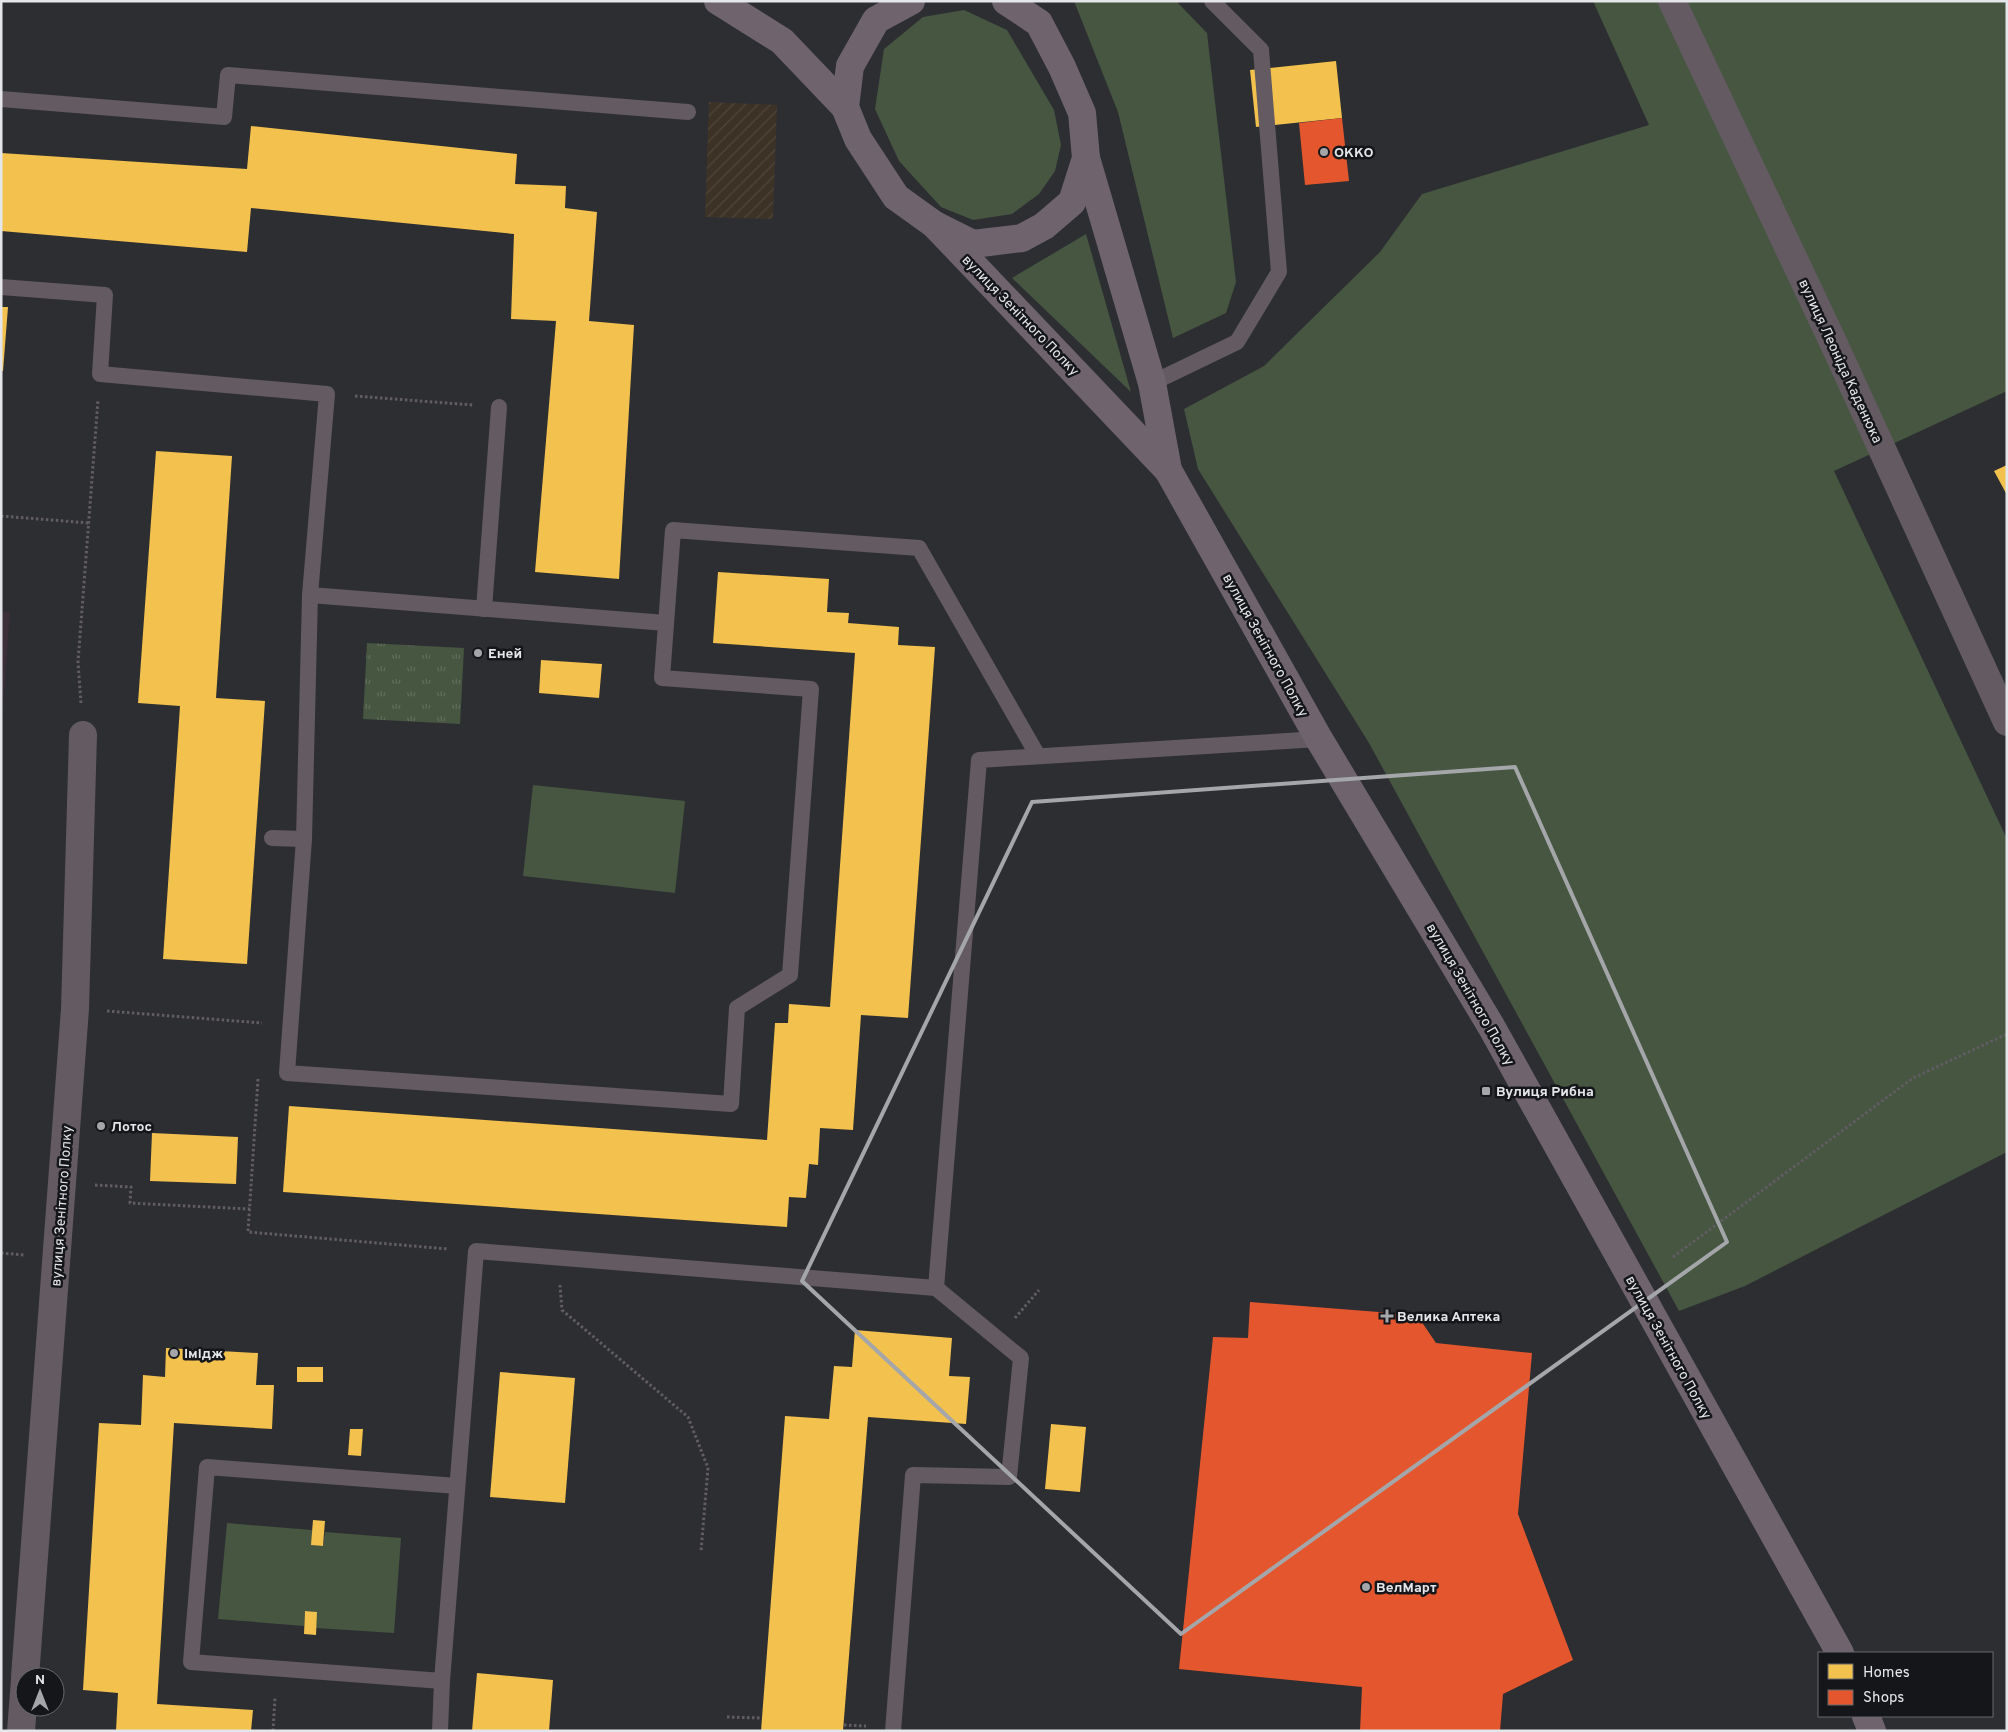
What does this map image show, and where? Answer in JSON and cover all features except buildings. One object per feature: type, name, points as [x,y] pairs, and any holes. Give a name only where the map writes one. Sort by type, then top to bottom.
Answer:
[{"type":"street","points":[[718,1],[782,41],[845,107],[858,139],[896,197],[935,225],[973,244],[1022,238],[1044,226],[1072,202],[1086,158],[1082,113],[1062,67],[1039,23],[1006,1]]},
{"type":"street","points":[[845,107],[850,66],[876,20],[911,1]]},
{"type":"street","name":"вулиця Леоніда Каденюка","points":[[1672,1],[1833,342],[2007,722]]},
{"type":"street","name":"вулиця Зенітного Полку","points":[[1086,158],[1152,383],[1168,470]]},
{"type":"street","name":"вулиця Зенітного Полку","points":[[935,225],[1168,470],[1319,739],[1351,789],[1491,1026],[1839,1652]]},
{"type":"street","name":"вулиця Зенітного Полку","points":[[26,1667],[76,1009],[83,735]]},
{"type":"street","name":"вулиця Зенітного Полку","points":[[21,1731],[22,1717]]},
{"type":"street","points":[[1866,1717],[1872,1731]]},
{"type":"lane","points":[[1152,383],[1237,342],[1279,272],[1261,50],[1212,1]]},
{"type":"lane","points":[[1,99],[224,117],[228,75],[688,112]]},
{"type":"lane","points":[[1,288],[105,295],[100,374],[327,394],[310,595],[304,840],[288,1073],[731,1104],[738,1008],[790,975],[811,689],[662,678],[673,530],[919,548],[1038,756]]},
{"type":"lane","points":[[484,609],[499,407]]},
{"type":"lane","points":[[310,595],[666,623]]},
{"type":"lane","points":[[936,1288],[979,760],[1319,739]]},
{"type":"lane","points":[[272,838],[304,840]]},
{"type":"lane","points":[[440,1731],[442,1682],[476,1251],[936,1288],[1021,1358],[1009,1477],[913,1476],[893,1731]]},
{"type":"lane","points":[[442,1682],[191,1662],[207,1467],[457,1486]]},
{"type":"path","points":[[83,735],[78,662],[100,374]]},
{"type":"path","points":[[327,394],[499,407]]},
{"type":"path","points":[[1,516],[89,523]]},
{"type":"path","points":[[76,1009],[262,1022],[261,1031]]},
{"type":"path","points":[[1674,1257],[1913,1078],[2007,1034]]},
{"type":"path","points":[[259,1071],[248,1232],[476,1251]]},
{"type":"path","points":[[62,1184],[130,1187],[130,1203],[250,1209]]},
{"type":"path","points":[[559,1258],[562,1310],[688,1417],[708,1468],[701,1551]]},
{"type":"path","points":[[999,1338],[1039,1290]]},
{"type":"path","points":[[273,1731],[276,1668]]},
{"type":"path","points":[[727,1717],[762,1718]]},
{"type":"highlighted area","points":[[1515,767],[1727,1242],[1181,1634],[802,1281],[1032,802]]},
{"type":"shaded area","points":[[709,102],[777,105],[773,219],[705,217]]},
{"type":"shaded area","points":[[1,611],[10,612],[1,729]]},
{"type":"green space","points":[[1074,1],[1176,1],[1207,33],[1236,282],[1226,313],[1173,338],[1118,112]]},
{"type":"green space","points":[[1593,1],[2007,1],[2007,391],[1834,471],[2007,839],[2007,1152],[1745,1286],[1679,1311],[1369,743],[1198,469],[1184,409],[1264,366],[1380,252],[1422,194],[1649,125]]},
{"type":"green space","points":[[964,10],[1007,30],[1054,110],[1061,145],[1055,171],[1039,194],[1012,214],[973,220],[941,207],[899,161],[875,109],[884,49],[923,17]]},
{"type":"green space","points":[[1086,234],[1131,392],[1012,278]]},
{"type":"green space","points":[[367,643],[464,648],[460,724],[363,719]]},
{"type":"green space","points":[[533,785],[685,801],[675,893],[523,876]]},
{"type":"green space","points":[[227,1523],[312,1530],[312,1545],[323,1546],[325,1532],[401,1538],[394,1633],[316,1628],[317,1612],[305,1611],[304,1626],[218,1619]]},
{"type":"place","name":"ОККО","points":[[1324,152]]},
{"type":"place","name":"Еней","points":[[478,653]]},
{"type":"place","name":"Вулиця Рибна","points":[[1486,1091]]},
{"type":"place","name":"Лотос","points":[[101,1126]]},
{"type":"place","name":"Велика Аптека","points":[[1387,1316]]},
{"type":"place","name":"Імідж","points":[[174,1353]]},
{"type":"place","name":"ВелМарт","points":[[1366,1587]]}]
